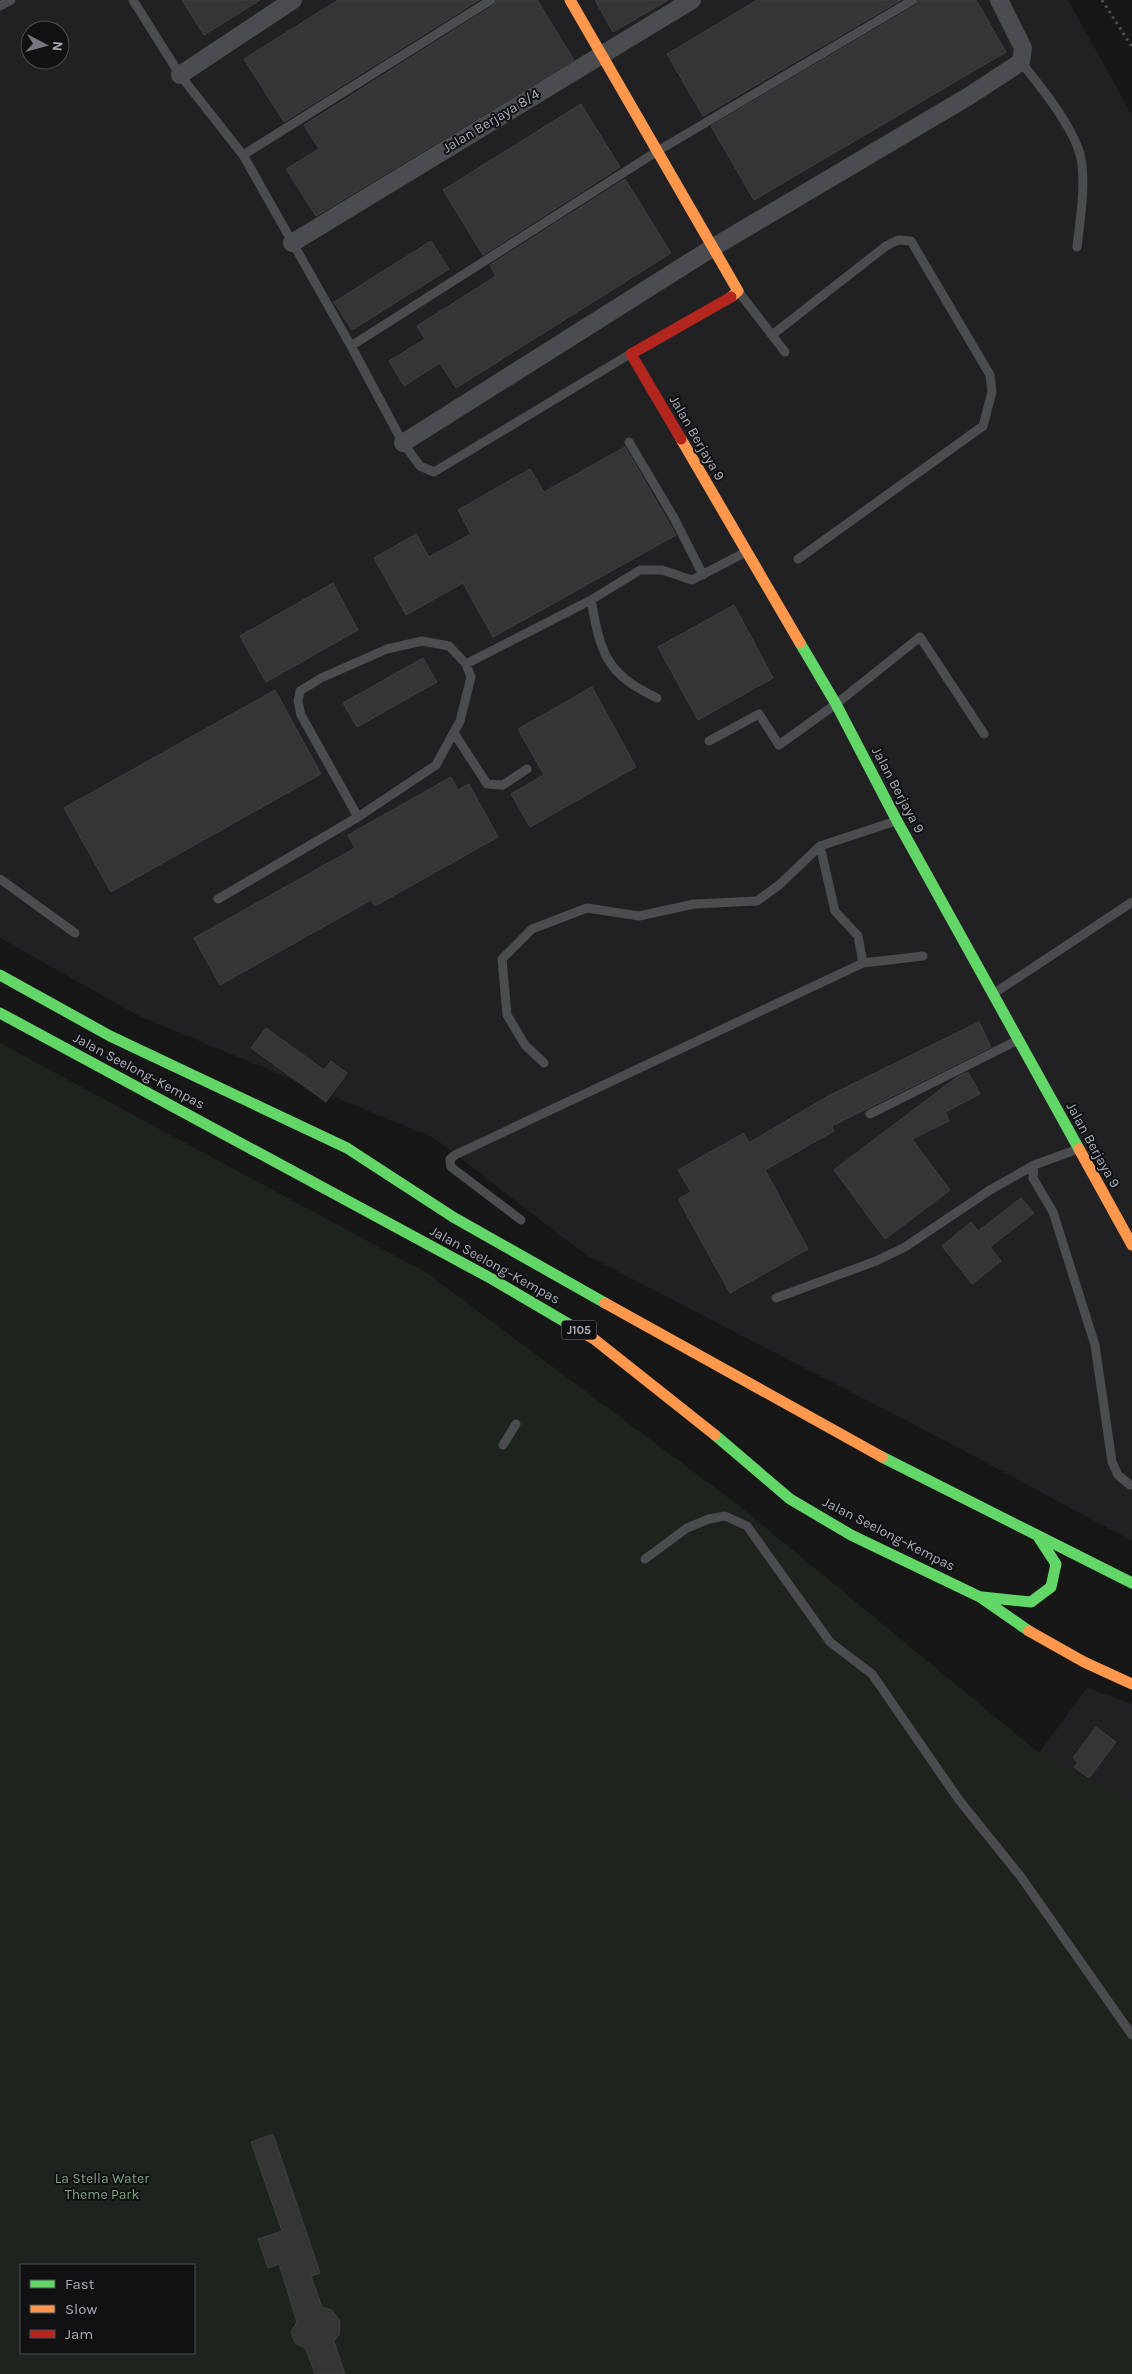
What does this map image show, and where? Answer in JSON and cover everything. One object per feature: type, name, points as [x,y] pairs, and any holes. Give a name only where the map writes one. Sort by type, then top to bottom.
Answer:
[{"type":"main road","points":[[570,0],[599,55],[738,291],[727,300],[631,354]]},
{"type":"main road","name":"Jalan Berjaya 9","points":[[631,354],[836,704],[896,821],[1132,1245]]},
{"type":"main road","name":"Jalan Seelong–Kempas","points":[[0,975],[110,1036],[347,1148],[453,1217],[725,1371],[919,1477],[1132,1584]]},
{"type":"main road","name":"Jalan Seelong–Kempas","points":[[0,1012],[492,1279],[594,1339],[726,1443],[790,1499],[851,1535],[980,1597],[1038,1636],[1084,1662],[1132,1684]]},
{"type":"main road","points":[[980,1597],[1031,1602],[1051,1587],[1056,1564],[1039,1538]]},
{"type":"street","points":[[180,75],[293,0]]},
{"type":"street","name":"Jalan Berjaya 8/4","points":[[292,243],[692,0]]},
{"type":"street","points":[[402,443],[712,248],[961,101],[1020,62],[1024,55],[1023,48],[999,0]]},
{"type":"lane","points":[[0,6],[11,0]]},
{"type":"lane","points":[[133,0],[180,75],[242,156],[351,346],[402,443],[420,466],[434,472],[631,354]]},
{"type":"lane","points":[[242,156],[491,0]]},
{"type":"lane","points":[[351,346],[656,152],[913,0]]},
{"type":"lane","points":[[1020,62],[1046,94],[1079,149],[1083,193],[1077,247]]},
{"type":"lane","points":[[772,335],[886,246],[898,240],[911,241],[990,374],[992,392],[983,426],[798,559]]},
{"type":"lane","points":[[738,291],[785,352]]},
{"type":"lane","points":[[630,442],[674,518],[703,575]]},
{"type":"lane","points":[[466,664],[591,600],[640,570],[662,570],[692,580],[747,551]]},
{"type":"lane","points":[[591,600],[601,649],[615,669],[632,686],[658,698]]},
{"type":"lane","points":[[708,741],[759,714],[779,745],[836,704],[920,636],[984,734]]},
{"type":"lane","points":[[218,899],[358,817],[436,765],[460,721],[471,677],[466,664],[449,646],[422,641],[387,650],[321,678],[300,691],[298,701],[301,715],[358,817]]},
{"type":"lane","points":[[454,733],[487,784],[503,785],[527,769]]},
{"type":"lane","points":[[544,1063],[525,1045],[507,1015],[502,959],[532,929],[587,908],[639,916],[694,904],[757,901],[779,884],[820,846],[896,821]]},
{"type":"lane","points":[[820,846],[835,911],[858,936],[863,963]]},
{"type":"lane","points":[[0,879],[75,933]]},
{"type":"lane","points":[[993,994],[1132,902]]},
{"type":"lane","points":[[521,1220],[451,1167],[450,1159],[863,963],[923,956]]},
{"type":"lane","points":[[870,1114],[1018,1040]]},
{"type":"lane","points":[[776,1298],[876,1261],[904,1247],[990,1190],[1034,1165],[1078,1149]]},
{"type":"lane","points":[[1034,1165],[1033,1178],[1053,1212],[1095,1345],[1112,1462],[1118,1475],[1130,1486]]},
{"type":"lane","points":[[503,1445],[516,1424]]},
{"type":"lane","points":[[646,1559],[687,1528],[709,1519],[725,1516],[747,1526],[830,1642],[872,1674],[959,1800],[1021,1877],[1132,2035]]},
{"type":"path","points":[[1102,0],[1132,47]]},
{"type":"shaded area","points":[[0,0],[1068,0],[1132,115],[1132,1541],[959,1448],[586,1255],[434,1138],[139,1016],[0,938]]},
{"type":"shaded area","points":[[1087,1688],[1132,1704],[1132,1802],[1039,1753]]},
{"type":"green space","name":"La Stella Water Theme Park","points":[[0,1043],[427,1273],[738,1505],[1039,1753],[1132,1802],[1132,2374],[0,2374]]},
{"type":"building","points":[[182,0],[260,0],[204,35]]},
{"type":"building","points":[[338,0],[479,0],[284,122],[244,59]]},
{"type":"building","points":[[497,0],[537,0],[574,60],[316,216],[286,169],[319,149],[304,125],[494,5]]},
{"type":"building","points":[[595,0],[668,0],[613,32]]},
{"type":"building","points":[[757,0],[901,0],[703,116],[667,54]]},
{"type":"building","points":[[919,0],[976,0],[1006,52],[754,200],[711,126],[916,5]]},
{"type":"building","points":[[581,104],[620,167],[483,255],[443,190]]},
{"type":"building","points":[[625,179],[671,253],[456,388],[440,363],[404,386],[389,361],[425,339],[417,326],[496,276],[490,265]]},
{"type":"building","points":[[431,241],[449,269],[352,330],[334,302]]},
{"type":"building","points":[[625,447],[676,535],[493,637],[463,583],[406,615],[374,558],[416,534],[429,557],[471,534],[458,510],[530,469],[544,492]]},
{"type":"building","points":[[333,583],[358,630],[266,682],[240,636]]},
{"type":"building","points":[[734,605],[773,678],[698,720],[658,647]]},
{"type":"building","points":[[423,658],[437,682],[357,727],[343,703]]},
{"type":"building","points":[[592,687],[636,767],[530,827],[511,794],[544,775],[518,729]]},
{"type":"building","points":[[275,690],[321,774],[111,892],[64,808]]},
{"type":"building","points":[[451,777],[458,790],[469,784],[498,837],[375,906],[371,900],[220,985],[194,938],[355,848],[348,835]]},
{"type":"building","points":[[979,1022],[991,1047],[832,1126],[834,1131],[765,1170],[808,1249],[730,1293],[678,1199],[691,1192],[678,1170],[744,1133],[749,1143],[828,1096]]},
{"type":"building","points":[[266,1028],[324,1070],[331,1061],[347,1073],[326,1102],[251,1048]]},
{"type":"building","points":[[968,1072],[980,1094],[945,1112],[949,1121],[912,1139],[950,1190],[885,1239],[834,1170],[957,1077]]},
{"type":"building","points":[[1021,1198],[1034,1213],[990,1247],[1001,1261],[972,1284],[942,1246],[971,1222],[978,1231]]},
{"type":"building","points":[[1096,1727],[1116,1742],[1089,1778],[1074,1767],[1078,1762],[1073,1758]]},
{"type":"building","points":[[273,2134],[320,2273],[311,2276],[322,2307],[332,2310],[340,2321],[339,2335],[334,2341],[345,2374],[315,2374],[306,2349],[295,2343],[291,2332],[297,2322],[279,2264],[268,2268],[258,2239],[282,2231],[251,2142]]},
{"type":"traffic: fast","points":[[800,643],[836,704],[897,821],[1079,1149]]},
{"type":"traffic: fast","points":[[0,975],[110,1036],[347,1148],[453,1217],[605,1303]]},
{"type":"traffic: fast","points":[[0,1013],[492,1279],[572,1326]]},
{"type":"traffic: fast","points":[[715,1435],[790,1499],[851,1535],[980,1597],[1029,1631]]},
{"type":"traffic: fast","points":[[882,1457],[1132,1583]]},
{"type":"traffic: fast","points":[[982,1597],[1031,1602],[1051,1587],[1056,1564],[1039,1538]]},
{"type":"traffic: slow","points":[[570,0],[738,291],[731,297]]},
{"type":"traffic: slow","points":[[681,439],[800,643]]},
{"type":"traffic: slow","points":[[1079,1149],[1132,1245]]},
{"type":"traffic: slow","points":[[605,1303],[882,1457]]},
{"type":"traffic: slow","points":[[572,1326],[594,1339],[715,1435]]},
{"type":"traffic: slow","points":[[1029,1631],[1084,1662],[1132,1684]]},
{"type":"traffic: jam","points":[[681,439],[631,354],[731,297]]}]
